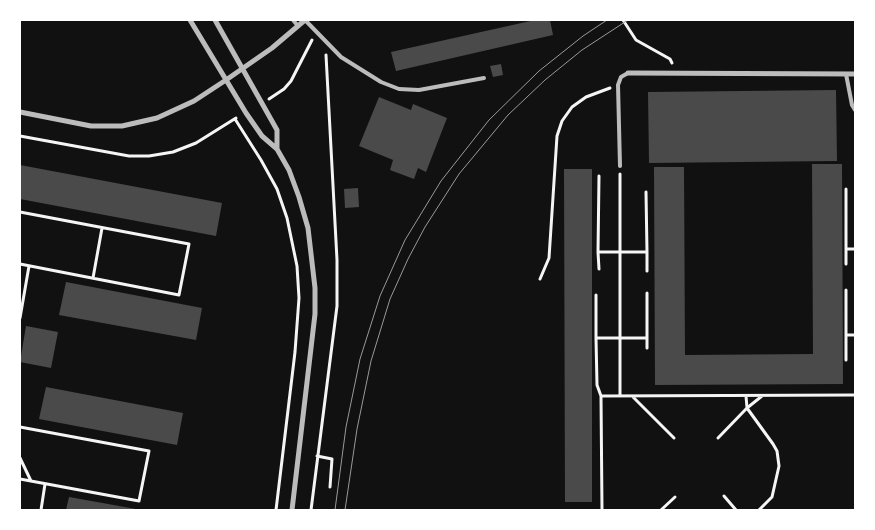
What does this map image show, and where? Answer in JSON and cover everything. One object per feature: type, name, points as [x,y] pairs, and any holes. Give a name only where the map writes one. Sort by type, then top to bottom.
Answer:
[{"type":"street","points":[[190,20],[246,113],[262,136],[277,148],[289,170],[308,228],[315,288],[311,357],[292,510]]},
{"type":"street","points":[[214,20],[277,130],[277,148]]},
{"type":"street","points":[[20,112],[91,126],[122,126],[158,118],[194,101],[243,69],[305,20]]},
{"type":"street","points":[[628,73],[855,74]]},
{"type":"lane","points":[[293,20],[298,26]]},
{"type":"lane","points":[[305,20],[341,57],[381,82],[399,89],[419,90],[484,78]]},
{"type":"lane","points":[[620,166],[618,85],[621,78],[628,73]]},
{"type":"lane","points":[[846,74],[852,105],[855,110]]},
{"type":"path","points":[[623,20],[636,40],[670,59],[678,72]]},
{"type":"path","points":[[261,104],[284,89],[291,81],[316,32]]},
{"type":"path","points":[[310,510],[337,306],[337,260],[326,41]]},
{"type":"path","points":[[540,279],[549,258],[556,136],[562,121],[572,107],[586,97],[618,85]]},
{"type":"path","points":[[20,136],[129,156],[148,156],[173,152],[196,143],[246,113]]},
{"type":"path","points":[[235,119],[261,160],[276,189],[287,218],[297,266],[299,298],[295,352],[276,510]]},
{"type":"path","points":[[620,166],[620,396]]},
{"type":"path","points":[[599,176],[599,269]]},
{"type":"path","points":[[846,189],[846,264]]},
{"type":"path","points":[[646,192],[647,271]]},
{"type":"path","points":[[20,212],[189,244],[179,295],[20,264]]},
{"type":"path","points":[[93,278],[102,228]]},
{"type":"path","points":[[846,249],[855,249]]},
{"type":"path","points":[[598,252],[647,252]]},
{"type":"path","points":[[20,318],[29,266]]},
{"type":"path","points":[[846,290],[846,360]]},
{"type":"path","points":[[647,293],[648,348]]},
{"type":"path","points":[[596,295],[597,385],[601,396],[602,510]]},
{"type":"path","points":[[846,336],[855,336]]},
{"type":"path","points":[[596,338],[648,338]]},
{"type":"path","points":[[601,396],[855,395]]},
{"type":"path","points":[[633,396],[674,438]]},
{"type":"path","points":[[746,396],[747,408],[773,444],[779,466],[772,497],[759,510]]},
{"type":"path","points":[[718,438],[747,408],[763,396]]},
{"type":"path","points":[[20,427],[149,451],[139,501],[20,480]]},
{"type":"path","points":[[317,456],[332,459],[330,487]]},
{"type":"path","points":[[20,458],[32,482]]},
{"type":"path","points":[[41,510],[45,484]]},
{"type":"path","points":[[724,496],[736,510]]},
{"type":"path","points":[[661,510],[675,497]]},
{"type":"building","points":[[535,20],[550,20],[553,35],[396,71],[391,52]]},
{"type":"building","points":[[501,64],[503,75],[493,77],[490,66]]},
{"type":"building","points":[[836,90],[837,161],[649,163],[648,92]]},
{"type":"building","points":[[379,97],[411,110],[413,104],[447,118],[426,172],[418,168],[414,179],[390,170],[393,160],[359,146]]},
{"type":"building","points":[[812,164],[842,164],[843,384],[655,385],[654,167],[684,167],[685,355],[813,354]]},
{"type":"building","points":[[20,165],[222,203],[216,236],[20,199]]},
{"type":"building","points":[[564,169],[592,169],[592,502],[565,502]]},
{"type":"building","points":[[358,188],[359,207],[345,208],[344,189]]},
{"type":"building","points":[[66,282],[202,308],[196,340],[59,315]]},
{"type":"building","points":[[26,326],[58,332],[51,368],[20,362]]},
{"type":"building","points":[[46,387],[183,413],[177,445],[39,419]]},
{"type":"building","points":[[69,497],[136,509],[136,510],[66,510]]},
{"type":"tram line","points":[[335,510],[346,427],[360,359],[380,296],[405,240],[441,181],[489,120],[539,71],[583,36],[607,20]]},
{"type":"tram line","points":[[345,510],[357,429],[371,361],[390,299],[425,227],[459,174],[508,115],[545,80],[582,50],[628,20]]}]
